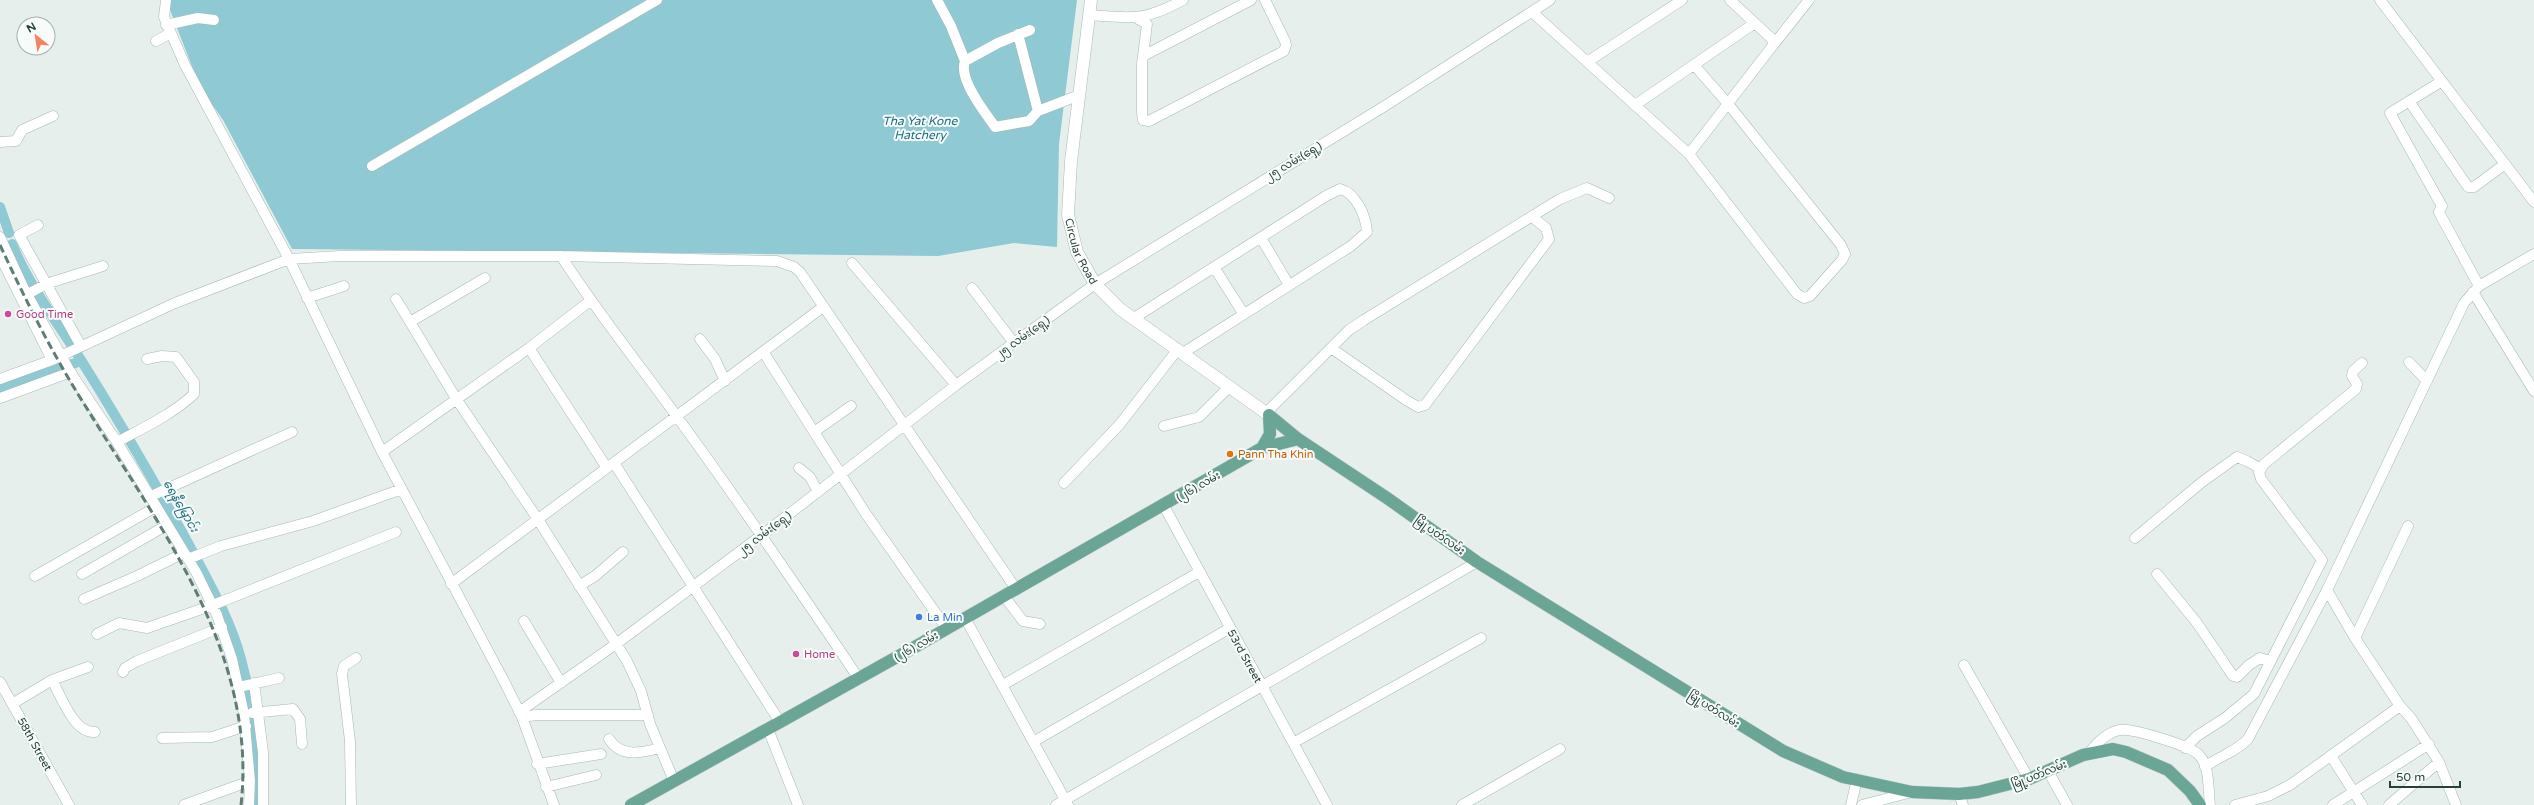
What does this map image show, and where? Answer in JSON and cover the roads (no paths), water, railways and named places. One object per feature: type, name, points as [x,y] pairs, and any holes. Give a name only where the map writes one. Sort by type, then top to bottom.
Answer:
[{"type":"main road","name":"မြို့ပတ်လမ်း","points":[[1268,414],[1298,439],[1453,544],[1477,562],[1783,752],[1843,777],[1858,779],[1912,792],[1961,800],[2029,779],[2089,753],[2113,749],[2126,752],[2157,764],[2177,777],[2200,805]]},
{"type":"main road","points":[[1262,448],[1270,434],[1268,414]]},
{"type":"main road","name":"(၂၆) လမ်း","points":[[631,805],[859,679],[1164,506],[1262,448],[1298,439]]},
{"type":"street","points":[[166,0],[163,11],[169,29],[185,65],[290,259],[307,298],[382,452],[520,714],[537,764],[554,805]]},
{"type":"street","points":[[372,166],[657,0]]},
{"type":"street","points":[[937,0],[951,26],[965,61],[962,70],[980,107],[995,127],[1029,121],[1038,111],[1077,96]]},
{"type":"street","name":"Circular Road","points":[[1091,0],[1077,96],[1068,215],[1077,252],[1095,284],[1134,318],[1268,414]]},
{"type":"street","points":[[1088,16],[1138,18],[1156,14],[1183,0]]},
{"type":"street","points":[[1145,55],[1251,0]]},
{"type":"street","points":[[1138,18],[1147,24],[1145,55],[1142,64],[1142,113],[1144,120],[1149,121],[1284,51],[1286,45],[1265,0]]},
{"type":"street","name":"၂၅ လမ်း(ရှေ့)","points":[[520,714],[561,682],[616,644],[762,535],[906,426],[956,385],[1095,284],[1388,104],[1550,0]]},
{"type":"street","points":[[1587,62],[1682,0]]},
{"type":"street","points":[[1730,0],[1771,38],[1774,44]]},
{"type":"street","points":[[1689,154],[1729,105],[1809,0]]},
{"type":"street","points":[[2380,0],[2534,202]]},
{"type":"street","points":[[1532,12],[1689,154],[1797,294],[1804,298],[1810,296],[1845,254],[1841,245],[1729,105],[1694,64]]},
{"type":"street","points":[[156,41],[169,29],[198,18],[214,20]]},
{"type":"street","points":[[1635,105],[1755,23]]},
{"type":"street","points":[[965,61],[998,43],[1030,30]]},
{"type":"street","points":[[1018,34],[1038,111]]},
{"type":"street","points":[[2442,81],[2390,113],[2442,206],[2439,212],[2476,289],[2533,388]]},
{"type":"street","points":[[2409,101],[2468,187],[2474,187],[2505,164]]},
{"type":"street","points":[[0,142],[16,141],[22,130],[53,116]]},
{"type":"street","points":[[1268,414],[1349,330],[1364,320],[1560,199],[1587,188],[1609,198]]},
{"type":"street","points":[[1064,483],[1120,424],[1180,351],[1201,341],[1351,246],[1367,232],[1367,222],[1354,198],[1347,191],[1340,189],[1134,318]]},
{"type":"street","points":[[1331,348],[1406,400],[1418,407],[1425,405],[1549,239],[1546,228],[1532,217]]},
{"type":"street","points":[[8,238],[38,225]]},
{"type":"street","points":[[8,238],[36,289],[79,347]]},
{"type":"street","points":[[8,238],[36,289],[64,362]]},
{"type":"street","points":[[1261,238],[1289,284]]},
{"type":"street","points":[[2205,767],[2216,758],[2239,749],[2248,739],[2327,590],[2427,381],[2451,327],[2464,303],[2476,289],[2534,255]]},
{"type":"street","points":[[0,256],[64,362],[117,442],[186,556],[213,605],[222,627],[239,687],[244,714],[250,781],[249,805]]},
{"type":"street","points":[[0,398],[64,362],[79,347],[175,303],[290,259],[340,256],[561,256],[777,261],[797,268],[1016,589]]},
{"type":"street","points":[[561,256],[590,301],[677,416],[762,535],[859,679]]},
{"type":"street","points":[[852,263],[956,385]]},
{"type":"street","points":[[36,289],[103,266]]},
{"type":"street","points":[[1214,267],[1243,314]]},
{"type":"street","points":[[410,322],[485,278]]},
{"type":"street","points":[[307,298],[344,286]]},
{"type":"street","points":[[972,288],[1014,343]]},
{"type":"street","points":[[396,299],[457,400],[537,518],[636,677],[648,715],[674,782]]},
{"type":"street","points":[[382,452],[529,348],[590,301]]},
{"type":"street","points":[[451,584],[537,518],[725,382],[823,307]]},
{"type":"street","points":[[700,339],[715,359],[725,382]]},
{"type":"street","points":[[529,348],[611,465],[780,722]]},
{"type":"street","points":[[764,352],[841,474],[946,629]]},
{"type":"street","points":[[117,442],[186,402],[194,394],[195,386],[176,357],[162,356],[147,359]]},
{"type":"street","points":[[0,379],[64,362]]},
{"type":"street","points":[[2409,362],[2427,381]]},
{"type":"street","points":[[2185,748],[2197,736],[2225,718],[2254,694],[2322,560],[2261,479],[2259,472],[2356,389],[2357,384],[2352,376],[2353,371],[2362,363]]},
{"type":"street","points":[[1164,426],[1199,417],[1229,387]]},
{"type":"street","points":[[814,432],[851,406]]},
{"type":"street","points":[[149,497],[292,432]]},
{"type":"street","points":[[2134,538],[2202,482],[2237,457],[2247,460],[2261,469]]},
{"type":"street","points":[[799,468],[810,477],[818,492]]},
{"type":"street","points":[[84,599],[186,556],[313,521],[402,490]]},
{"type":"street","name":"53rd Street","points":[[1164,506],[1327,805]]},
{"type":"street","points":[[35,576],[156,507]]},
{"type":"street","points":[[82,574],[167,525]]},
{"type":"street","points":[[2355,638],[2408,526]]},
{"type":"street","points":[[97,634],[119,624],[147,628],[241,595],[396,532]]},
{"type":"street","points":[[579,586],[595,576],[623,552]]},
{"type":"street","points":[[1056,805],[1067,802],[1261,685],[1477,562]]},
{"type":"street","points":[[1003,685],[1199,572]]},
{"type":"street","points":[[2157,574],[2197,623],[2233,676],[2237,677],[2249,665],[2260,658],[2270,661]]},
{"type":"street","points":[[2327,590],[2355,638],[2400,706],[2412,718],[2440,762],[2454,804]]},
{"type":"street","points":[[1004,596],[1023,621],[1040,624]]},
{"type":"street","points":[[965,618],[1067,802]]},
{"type":"street","points":[[524,621],[561,682]]},
{"type":"street","points":[[123,672],[125,668],[137,661],[222,627]]},
{"type":"street","points":[[1033,742],[1230,628]]},
{"type":"street","points":[[1293,742],[1482,638]]},
{"type":"street","points":[[352,805],[350,741],[342,674],[344,666],[356,658]]},
{"type":"street","points":[[1964,665],[2029,779]]},
{"type":"street","points":[[12,704],[52,680],[88,667]]},
{"type":"street","points":[[239,687],[279,678]]},
{"type":"street","points":[[52,680],[79,727],[86,732],[95,732]]},
{"type":"street","name":"58th Street","points":[[0,682],[69,805]]},
{"type":"street","points":[[254,684],[263,752],[263,805]]},
{"type":"street","points":[[2235,805],[2268,796],[2290,785],[2400,706]]},
{"type":"street","points":[[244,714],[290,709],[300,719],[302,744]]},
{"type":"street","points":[[520,714],[648,715]]},
{"type":"street","points":[[162,738],[212,736],[246,726]]},
{"type":"street","points":[[768,729],[798,805]]},
{"type":"street","points":[[2089,753],[2097,742],[2120,730],[2151,734],[2185,748],[2198,754],[2205,767],[2210,805]]},
{"type":"street","points":[[609,739],[614,747],[633,753],[660,748]]},
{"type":"street","points":[[2333,805],[2429,744]]},
{"type":"street","points":[[1462,805],[1560,748]]},
{"type":"street","points":[[537,764],[601,754]]},
{"type":"street","points":[[2331,756],[2362,805]]},
{"type":"street","points":[[2389,805],[2440,762]]},
{"type":"street","points":[[2048,771],[2067,805]]},
{"type":"street","points":[[546,787],[596,775]]},
{"type":"street","points":[[1851,805],[1858,779]]},
{"type":"street","points":[[184,805],[250,781]]},
{"type":"street","points":[[1862,805],[1912,792]]},
{"type":"water","name":"Tha Yat Kone Hatchery","points":[[171,0],[1077,0],[1059,144],[1057,247],[1014,243],[938,256],[292,249],[223,120],[200,87],[170,10]]},
{"type":"waterway","name":"ရေနီမြောင်း","points":[[0,207],[9,233]]},
{"type":"waterway","name":"ရေနီမြောင်း","points":[[12,244],[35,289],[95,382],[149,473],[225,614],[241,659],[252,713],[256,769],[255,805]]},
{"type":"waterway","points":[[0,389],[81,361]]},
{"type":"railway","points":[[0,245],[62,368],[144,499],[172,546],[198,595],[219,645],[234,696],[242,750],[241,805]]},
{"type":"place","name":"Good Time","points":[[8,314]]},
{"type":"place","name":"Pann Tha Khin","points":[[1230,454]]},
{"type":"place","name":"La Min","points":[[919,617]]},
{"type":"place","name":"Home","points":[[796,654]]}]
